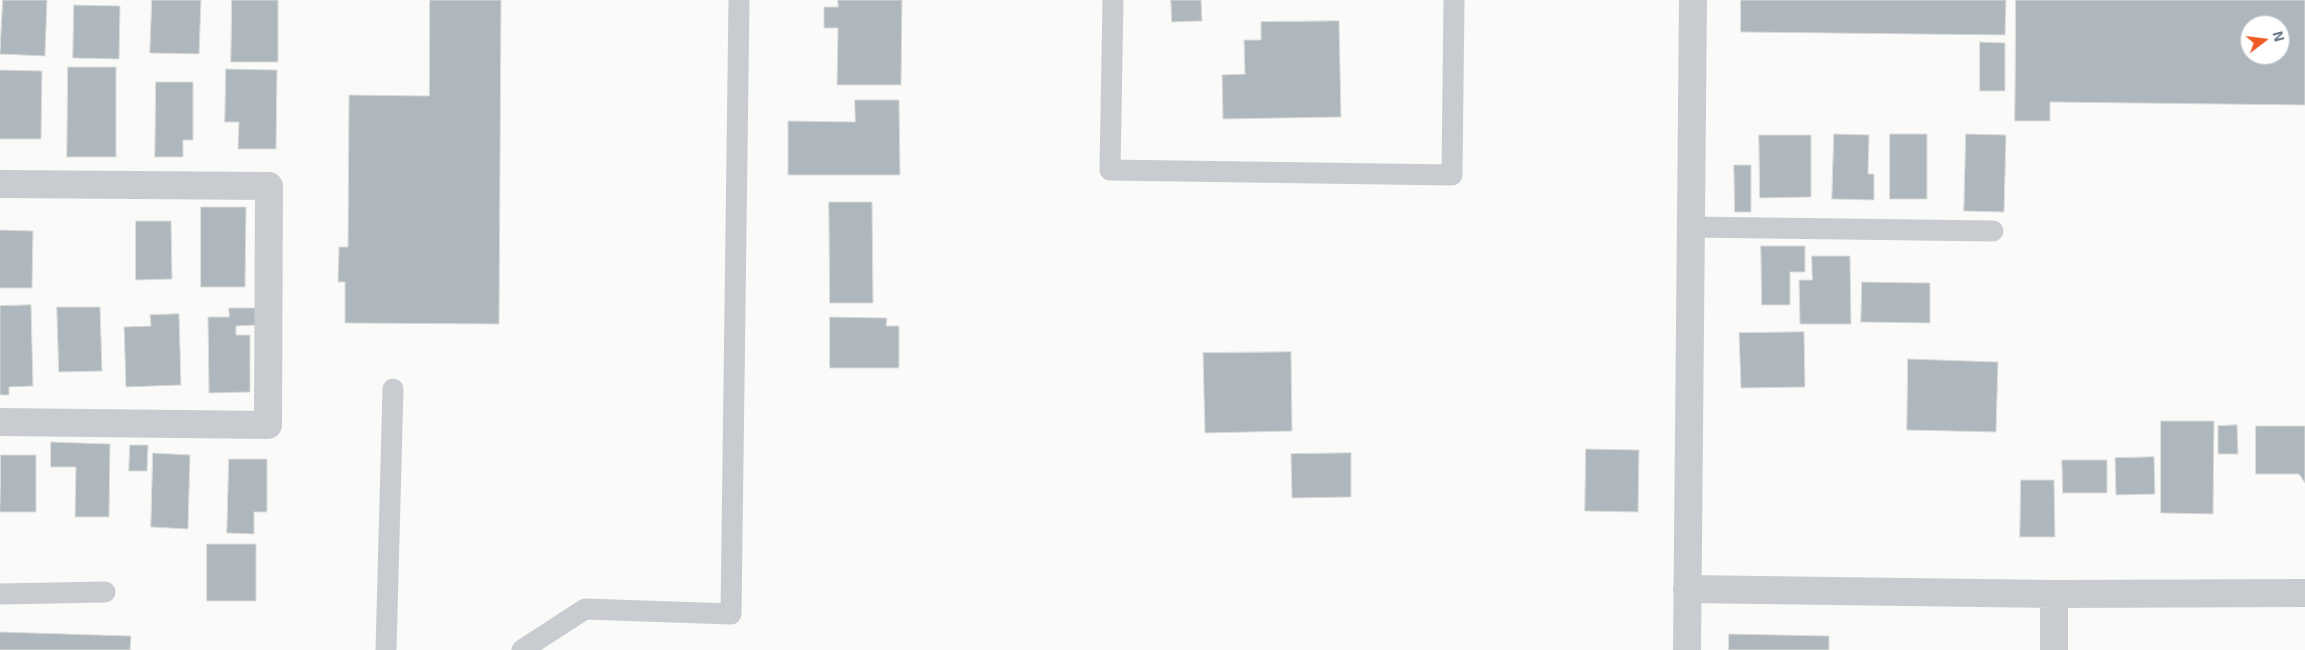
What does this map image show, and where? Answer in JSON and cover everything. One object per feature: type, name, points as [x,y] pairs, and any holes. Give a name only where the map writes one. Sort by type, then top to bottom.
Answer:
[{"type":"street","points":[[1687,650],[1693,0]]},
{"type":"street","points":[[0,184],[269,186],[268,425],[0,422]]},
{"type":"street","points":[[1688,589],[2054,594],[2305,593]]},
{"type":"street","points":[[2054,594],[2054,650]]},
{"type":"lane","points":[[522,650],[585,609],[731,614],[739,0]]},
{"type":"lane","points":[[1113,0],[1110,170],[1452,175],[1454,0]]},
{"type":"lane","points":[[1690,228],[1993,231]]},
{"type":"lane","points":[[386,650],[393,389]]},
{"type":"lane","points":[[0,594],[105,592]]},
{"type":"building","points":[[3,0],[47,0],[45,56],[0,54]]},
{"type":"building","points":[[152,0],[201,0],[199,54],[150,53]]},
{"type":"building","points":[[232,0],[278,0],[278,62],[231,62]]},
{"type":"building","points":[[430,0],[501,0],[499,324],[345,323],[345,282],[338,282],[339,247],[348,247],[349,95],[429,96]]},
{"type":"building","points":[[838,0],[902,0],[901,85],[837,85],[838,28],[824,28],[824,7],[838,7]]},
{"type":"building","points":[[1171,0],[1201,0],[1202,21],[1172,22]]},
{"type":"building","points":[[1741,0],[2006,0],[2005,35],[1741,32]]},
{"type":"building","points":[[2016,0],[2305,0],[2305,105],[2050,102],[2050,121],[2015,121]]},
{"type":"building","points":[[74,5],[120,6],[119,59],[73,58]]},
{"type":"building","points":[[1339,21],[1341,117],[1223,119],[1222,75],[1245,74],[1244,40],[1261,40],[1261,22]]},
{"type":"building","points":[[1980,42],[2005,43],[2005,91],[1980,91]]},
{"type":"building","points":[[68,67],[116,67],[116,157],[67,157]]},
{"type":"building","points":[[226,69],[277,70],[276,149],[238,149],[239,122],[225,122]]},
{"type":"building","points":[[0,70],[42,71],[41,139],[0,139]]},
{"type":"building","points":[[156,82],[193,82],[193,140],[183,140],[183,157],[155,157]]},
{"type":"building","points":[[855,100],[899,100],[900,175],[788,175],[788,121],[855,122]]},
{"type":"building","points":[[1834,134],[1869,135],[1868,174],[1874,174],[1874,200],[1832,199]]},
{"type":"building","points":[[1890,134],[1927,134],[1927,199],[1890,199]]},
{"type":"building","points":[[1966,134],[2006,135],[2004,212],[1964,211]]},
{"type":"building","points":[[1759,135],[1811,135],[1811,197],[1760,198]]},
{"type":"building","points":[[1734,165],[1751,165],[1751,212],[1735,212]]},
{"type":"building","points":[[829,202],[872,202],[873,303],[830,303]]},
{"type":"building","points":[[201,207],[246,207],[245,287],[201,287]]},
{"type":"building","points":[[136,221],[171,221],[172,279],[136,280]]},
{"type":"building","points":[[0,230],[33,231],[32,288],[0,288]]},
{"type":"building","points":[[1761,246],[1805,246],[1805,272],[1790,272],[1790,305],[1762,305]]},
{"type":"building","points":[[1812,256],[1850,256],[1851,324],[1800,324],[1799,280],[1812,280]]},
{"type":"building","points":[[1862,282],[1930,283],[1930,323],[1861,322]]},
{"type":"building","points":[[31,305],[33,386],[9,387],[9,395],[0,395],[0,306]]},
{"type":"building","points":[[57,307],[100,307],[102,371],[59,372]]},
{"type":"building","points":[[229,308],[256,308],[256,325],[236,326],[236,335],[250,335],[250,392],[209,393],[208,317],[229,317]]},
{"type":"building","points":[[179,314],[181,385],[126,387],[124,327],[151,326],[150,315]]},
{"type":"building","points":[[830,317],[887,318],[886,326],[899,326],[899,368],[830,368]]},
{"type":"building","points":[[1804,332],[1805,387],[1741,388],[1739,333]]},
{"type":"building","points":[[1291,352],[1292,431],[1205,433],[1203,353]]},
{"type":"building","points":[[1908,359],[1998,362],[1996,432],[1907,430]]},
{"type":"building","points":[[2161,421],[2214,421],[2213,514],[2161,513]]},
{"type":"building","points":[[2237,425],[2238,454],[2218,454],[2218,426]]},
{"type":"building","points":[[2256,426],[2305,426],[2305,483],[2299,474],[2256,474]]},
{"type":"building","points":[[51,442],[110,444],[109,517],[75,517],[76,467],[51,467]]},
{"type":"building","points":[[130,445],[148,445],[147,471],[129,471]]},
{"type":"building","points":[[1586,449],[1639,450],[1638,512],[1585,511]]},
{"type":"building","points":[[153,453],[190,455],[188,529],[151,527]]},
{"type":"building","points":[[1351,453],[1351,497],[1292,498],[1291,454]]},
{"type":"building","points":[[1,455],[36,455],[36,512],[0,512]]},
{"type":"building","points":[[2154,457],[2155,494],[2116,495],[2115,458]]},
{"type":"building","points":[[229,459],[267,459],[267,512],[254,512],[254,534],[227,533]]},
{"type":"building","points":[[2062,460],[2107,460],[2107,493],[2063,493]]},
{"type":"building","points":[[2021,480],[2054,480],[2055,537],[2020,537]]},
{"type":"building","points":[[207,544],[256,544],[256,601],[207,601]]},
{"type":"building","points":[[0,632],[131,636],[130,650],[0,650]]},
{"type":"building","points":[[1729,634],[1829,636],[1829,650],[1729,650]]}]
